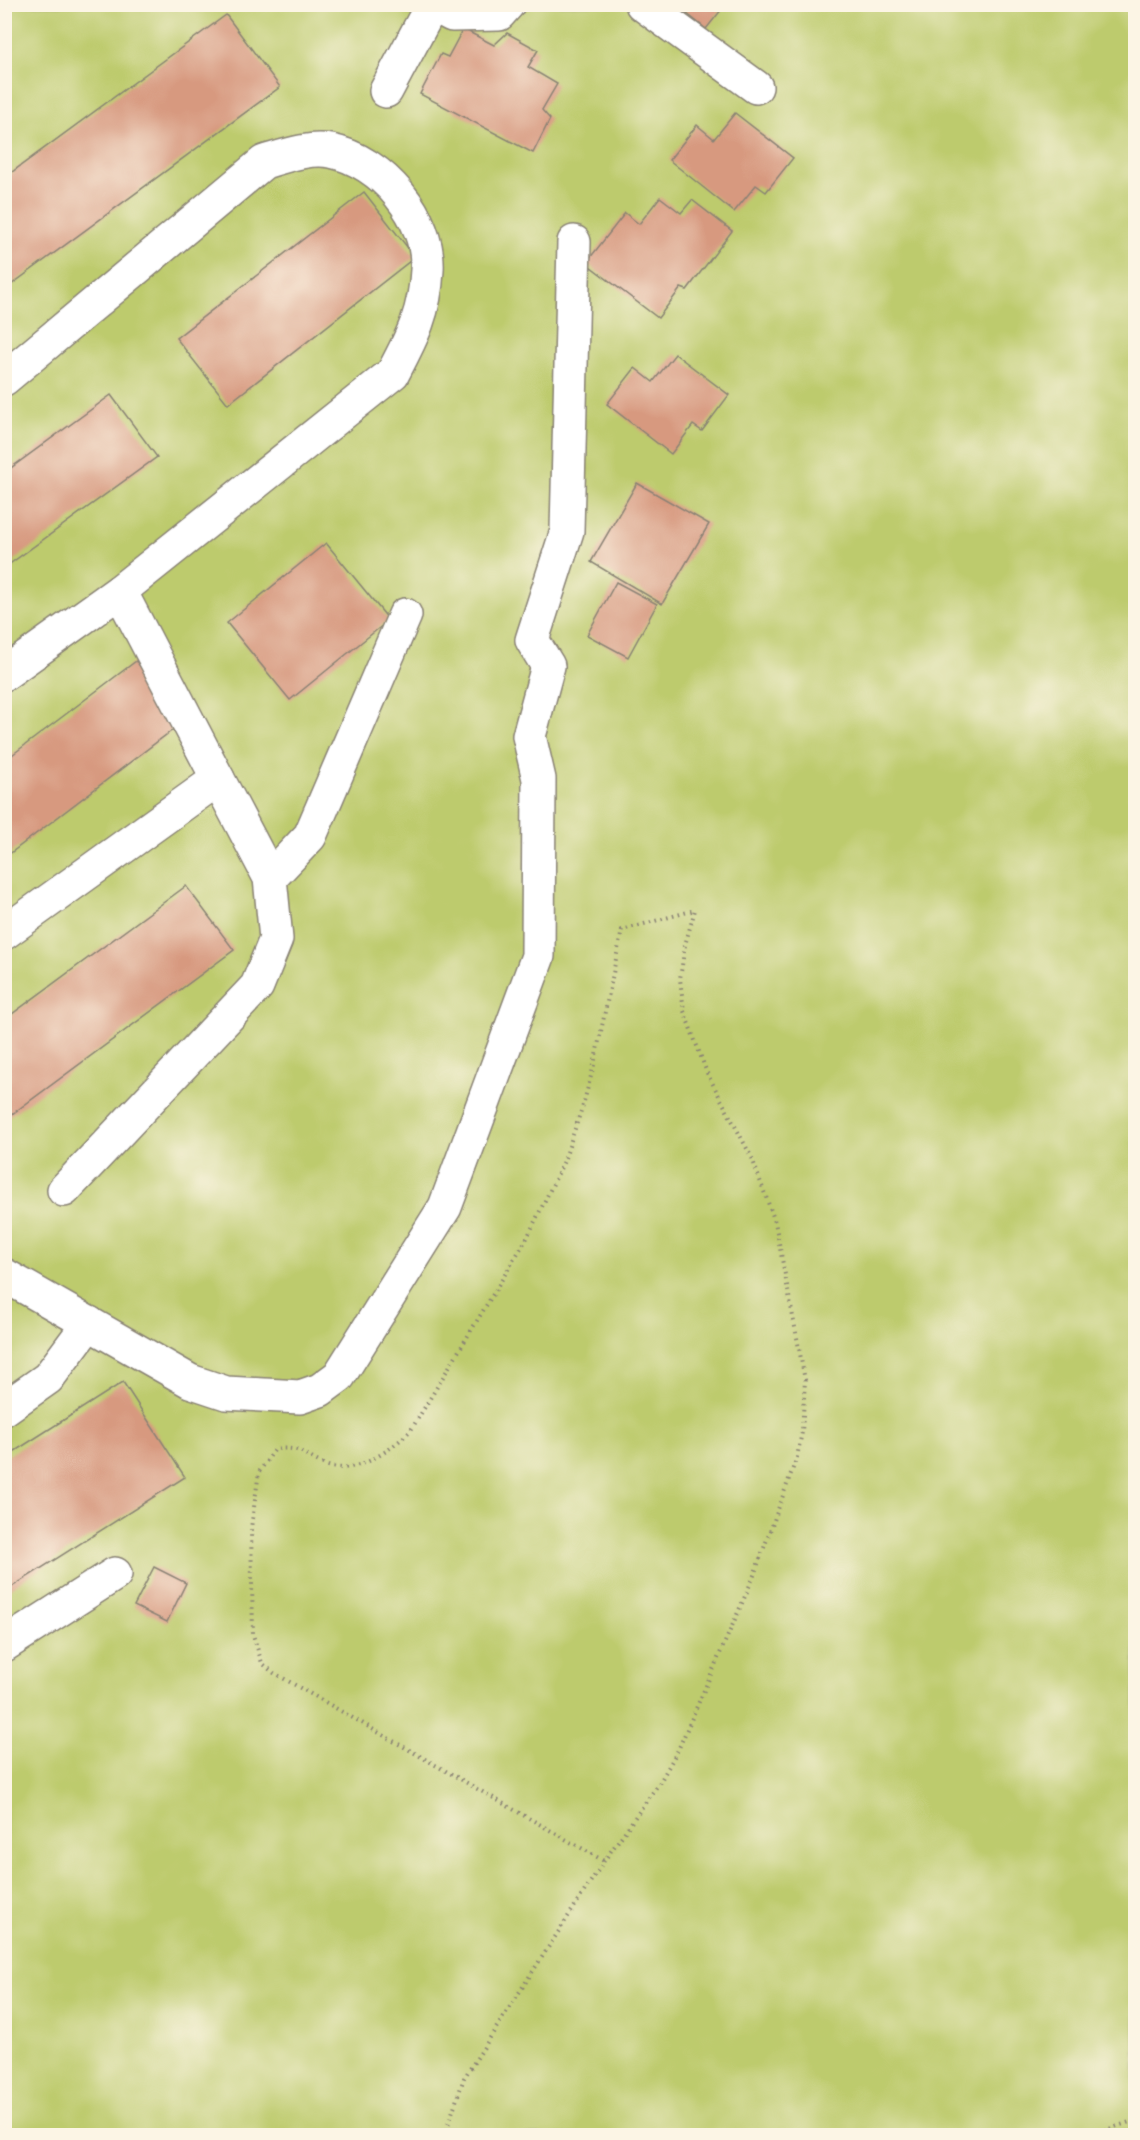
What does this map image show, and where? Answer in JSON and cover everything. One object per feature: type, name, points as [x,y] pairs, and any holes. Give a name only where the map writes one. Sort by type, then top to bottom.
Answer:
[{"type":"street","points":[[386,92],[431,5],[452,15],[500,14],[508,4]]},
{"type":"street","points":[[642,4],[756,87]]},
{"type":"street","points":[[4,379],[264,162],[298,152],[331,151],[368,167],[398,191],[420,227],[428,268],[419,323],[393,373],[120,591],[4,674]]},
{"type":"street","points":[[4,1275],[190,1381],[226,1393],[300,1397],[320,1390],[339,1376],[445,1207],[538,956],[538,779],[529,736],[548,666],[532,640],[567,531],[574,242]]},
{"type":"street","points":[[64,1190],[257,986],[276,939],[270,878],[120,591]]},
{"type":"street","points":[[270,878],[310,836],[405,615]]},
{"type":"street","points":[[4,933],[218,778]]},
{"type":"street","points":[[4,1409],[48,1378],[88,1323]]},
{"type":"street","points":[[4,1645],[115,1574]]},
{"type":"path","points":[[448,2136],[448,2126],[464,2078],[604,1861],[660,1782],[700,1704],[753,1578],[790,1480],[803,1423],[805,1380],[802,1358],[775,1222],[752,1158],[702,1063],[684,1011],[680,979],[685,945],[695,910],[622,930],[583,1105],[555,1180],[527,1238],[411,1430],[394,1447],[349,1467],[331,1467],[296,1447],[275,1449],[259,1472],[251,1511],[253,1635],[262,1663],[274,1673],[604,1861]]},
{"type":"path","points":[[1086,2136],[1136,2120]]},
{"type":"green space","points":[[5,5],[1135,5],[1135,2135],[5,2135]]},
{"type":"building","points":[[675,4],[726,4],[706,29]]},
{"type":"building","points":[[226,15],[280,87],[4,290],[4,178]]},
{"type":"building","points":[[463,29],[494,45],[507,33],[538,50],[528,67],[557,84],[542,110],[550,119],[533,153],[420,94],[441,54],[448,57]]},
{"type":"building","points":[[735,113],[793,158],[766,192],[756,185],[734,212],[669,160],[697,125],[714,139]]},
{"type":"building","points":[[364,192],[415,257],[228,404],[176,338]]},
{"type":"building","points":[[660,197],[681,213],[692,200],[732,231],[687,290],[681,288],[658,318],[586,263],[625,213],[639,224]]},
{"type":"building","points":[[675,354],[729,395],[702,431],[693,425],[671,454],[607,404],[635,368],[653,382]]},
{"type":"building","points":[[111,395],[157,457],[4,568],[4,473]]},
{"type":"building","points":[[637,483],[709,524],[662,604],[591,562]]},
{"type":"building","points":[[326,543],[389,620],[290,700],[227,623]]},
{"type":"building","points":[[616,582],[657,604],[628,657],[587,635]]},
{"type":"building","points":[[136,661],[183,722],[4,858],[4,761]]},
{"type":"building","points":[[186,886],[234,950],[4,1120],[4,1020]]},
{"type":"building","points":[[123,1382],[185,1477],[4,1592],[4,1458]]},
{"type":"building","points":[[154,1567],[186,1583],[167,1622],[134,1606]]}]
